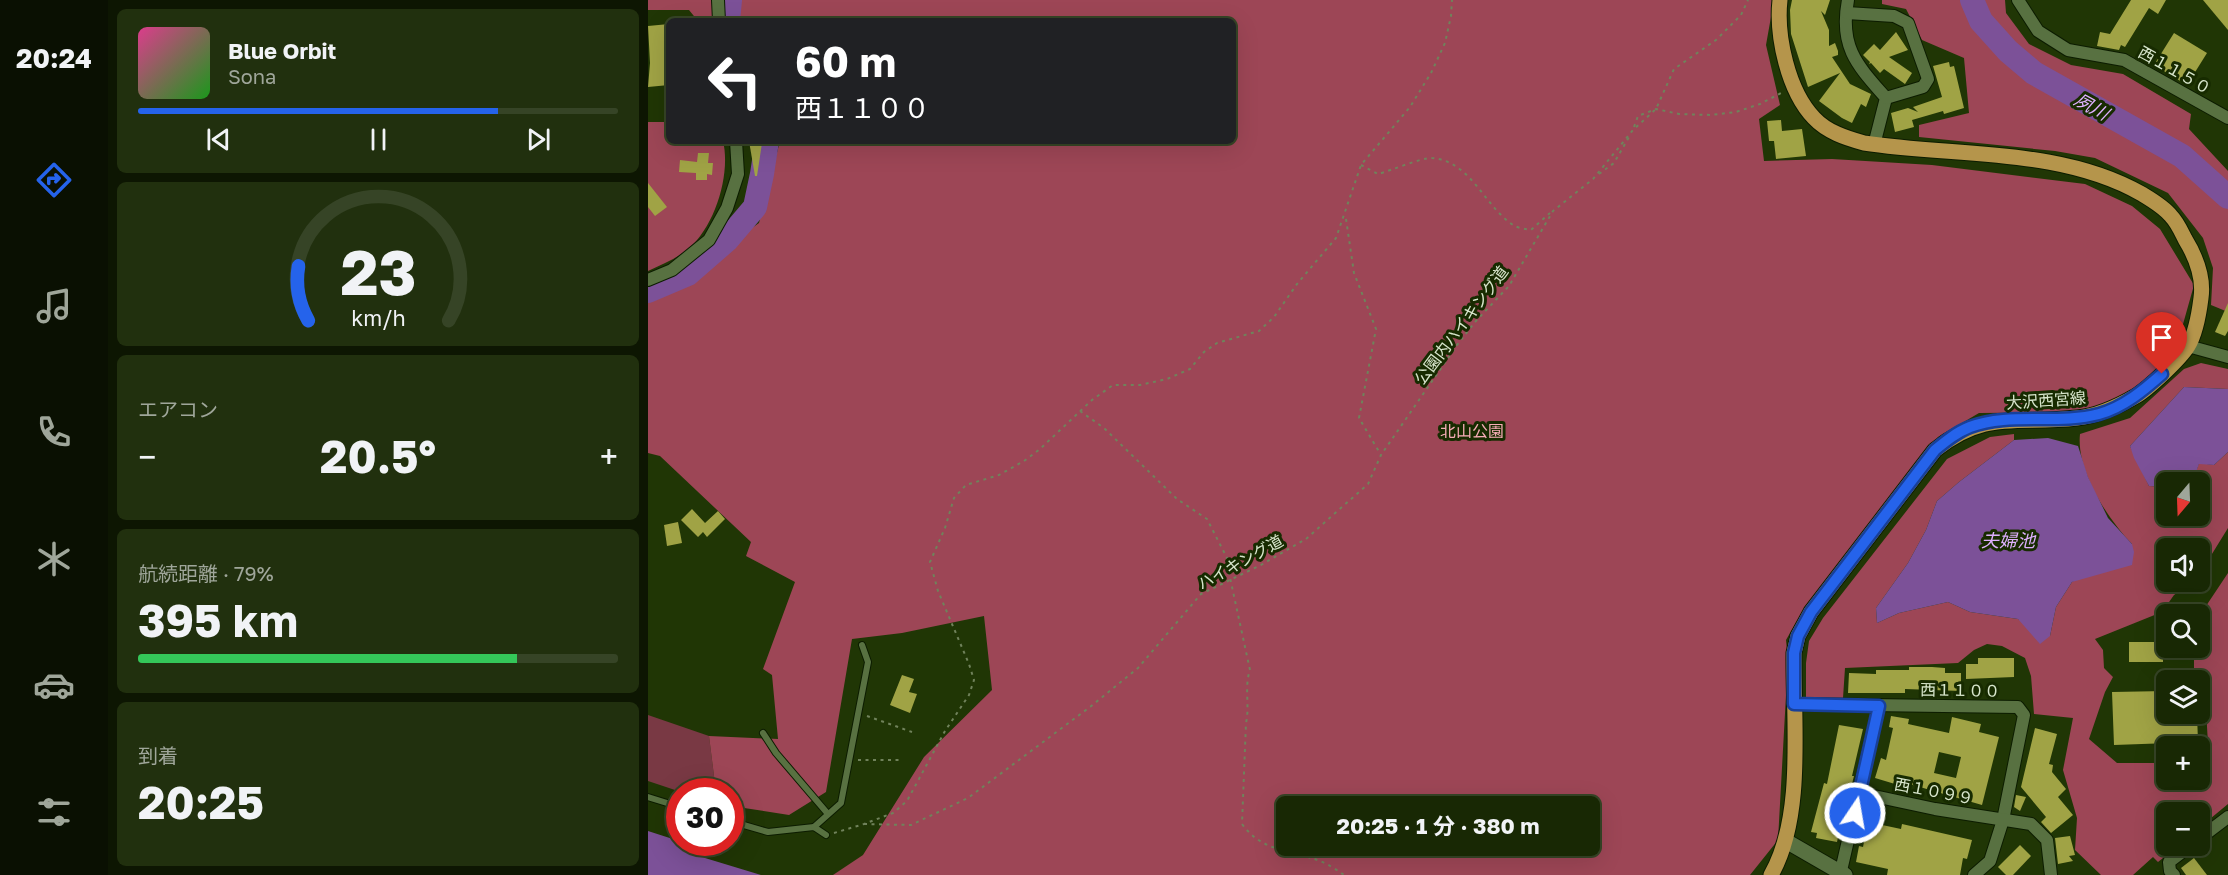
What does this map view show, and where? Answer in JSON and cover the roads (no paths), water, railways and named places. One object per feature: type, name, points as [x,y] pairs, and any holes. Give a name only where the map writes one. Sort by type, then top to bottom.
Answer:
[{"type":"main road","name":"大沢西宮線","points":[[1771,875],[1786,841],[1795,757],[1794,653],[1798,636],[1811,612],[1935,450],[1953,435],[1971,427],[1986,423],[2077,418],[2102,413],[2138,395],[2188,346],[2199,313],[2203,285],[2191,248],[2171,215],[2151,199],[2104,175],[2063,164],[1874,145],[1850,139],[1825,127],[1814,119],[1802,103],[1794,86],[1781,44],[1778,19],[1780,0]]},
{"type":"street","points":[[718,0],[719,18]]},
{"type":"street","points":[[1848,0],[1846,41],[1858,66],[1886,98]]},
{"type":"street","name":"西１１５０","points":[[2018,0],[2038,31],[2068,50],[2124,60],[2228,118]]},
{"type":"street","points":[[1847,13],[1894,16],[1908,23],[1928,79],[1923,87],[1886,98]]},
{"type":"street","points":[[1874,145],[1886,98]]},
{"type":"street","points":[[648,280],[672,270],[709,240],[727,208],[738,174],[736,144]]},
{"type":"street","points":[[2188,346],[2228,357]]},
{"type":"street","name":"西１１００","points":[[1794,704],[2018,707],[2024,715],[2003,820],[1990,861],[1974,875]]},
{"type":"street","points":[[1786,841],[1842,874],[1879,706]]},
{"type":"street","name":"西１０９９","points":[[1860,793],[1935,809],[2031,824],[2048,840],[2051,875]]},
{"type":"street","points":[[2210,831],[2228,817]]},
{"type":"street","points":[[2174,875],[2169,871],[2169,862],[2177,856]]},
{"type":"lane","points":[[744,825],[768,832],[814,826],[841,803],[868,662],[862,645]]},
{"type":"lane","points":[[763,733],[776,753],[828,814]]},
{"type":"lane","points":[[648,796],[666,802]]},
{"type":"lane","points":[[814,826],[826,836]]},
{"type":"water","points":[[2184,387],[2228,389],[2228,452],[2214,465],[2199,464],[2196,472],[2156,472],[2156,486],[2149,486],[2130,446]]},
{"type":"water","name":"夫婦池","points":[[2048,438],[2078,446],[2088,477],[2108,518],[2132,544],[2134,552],[2132,565],[2072,582],[2056,607],[2050,636],[2040,644],[2018,619],[1970,612],[1948,602],[1899,613],[1877,623],[1876,608],[1908,563],[1926,530],[1937,501],[2014,440]]},
{"type":"water","points":[[648,831],[666,837],[666,856],[702,856],[761,875],[648,875]]},
{"type":"waterway","points":[[728,18],[730,0]]},
{"type":"waterway","name":"夙川","points":[[1972,0],[1981,21],[2008,51],[2034,73],[2182,156],[2228,197]]},
{"type":"waterway","points":[[648,291],[688,274],[727,240],[755,207],[767,144]]},
{"type":"park label","name":"北山公園","points":[[1472,431]]}]
